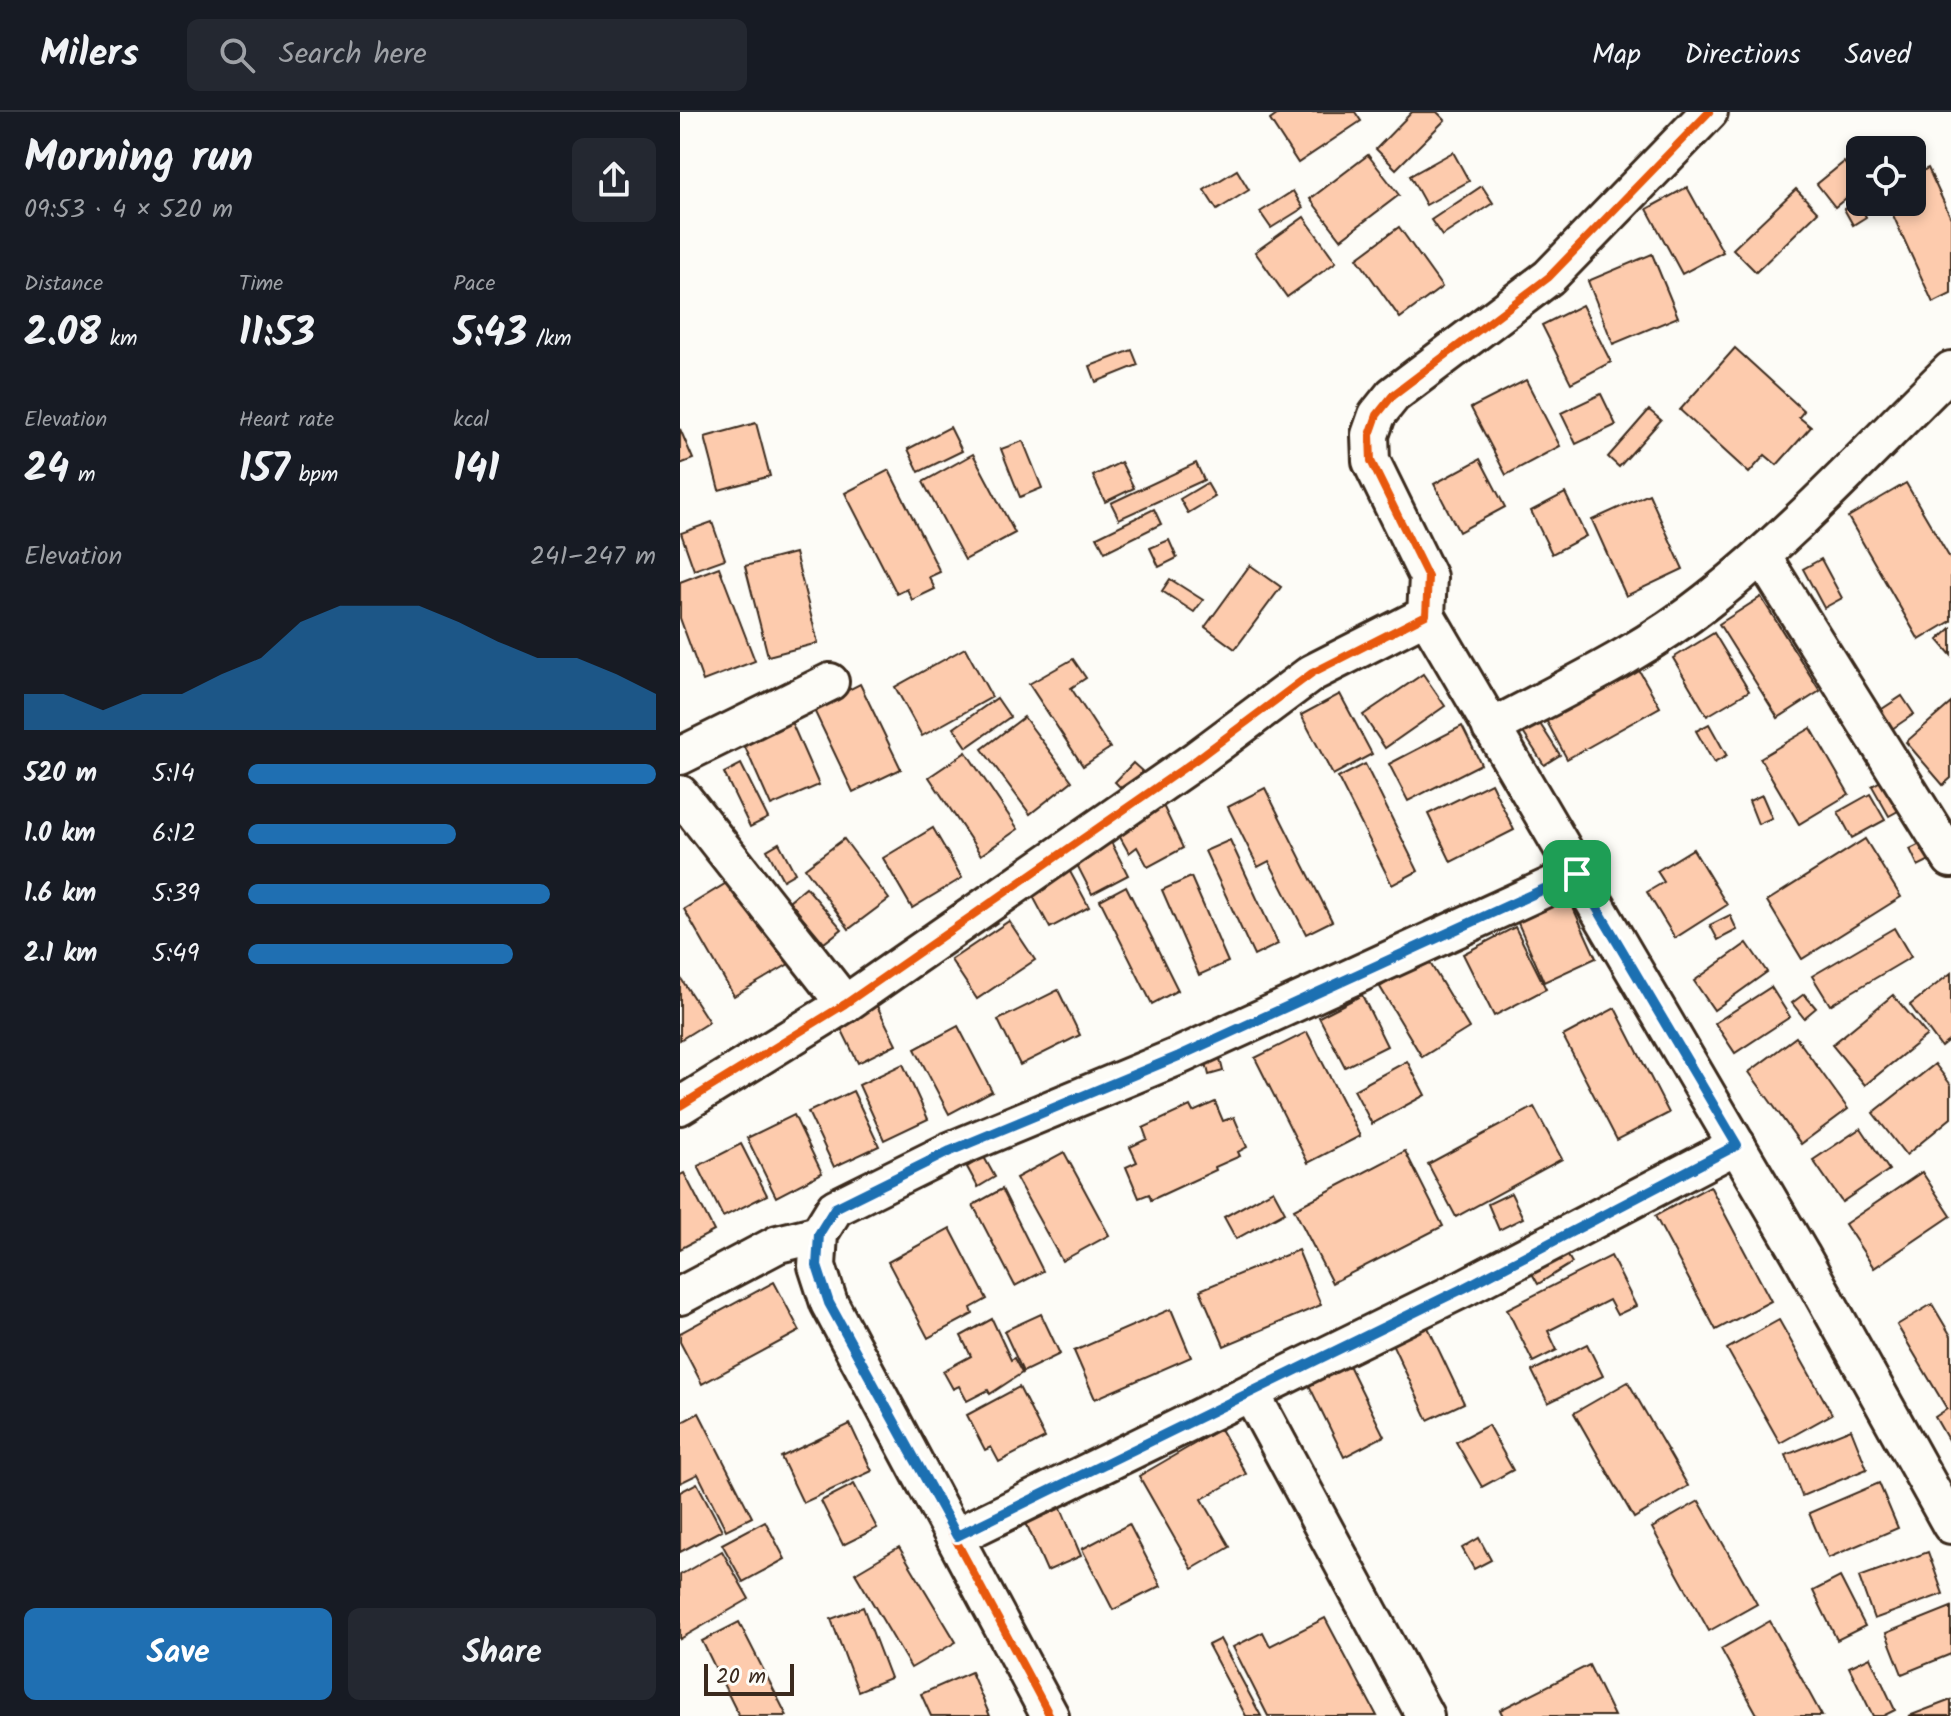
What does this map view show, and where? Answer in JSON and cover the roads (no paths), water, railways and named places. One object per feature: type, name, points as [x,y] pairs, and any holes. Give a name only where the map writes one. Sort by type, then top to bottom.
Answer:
[{"type":"street","points":[[1709,112],[1549,277],[1393,395],[1377,415],[1370,435],[1371,461],[1428,577],[1426,615],[1737,1145],[1951,1525]]},
{"type":"street","points":[[1491,728],[1630,652],[1704,604],[1762,556],[1951,370]]},
{"type":"street","points":[[1762,556],[1951,859]]},
{"type":"street","points":[[680,1106],[845,1004],[1197,759],[1312,673],[1426,615]]},
{"type":"street","points":[[680,756],[830,682]]},
{"type":"street","points":[[680,794],[845,1004]]},
{"type":"street","points":[[1050,1716],[957,1536],[829,1303],[817,1266],[819,1234],[835,1208],[950,1151],[1179,1056],[1577,874]]},
{"type":"street","points":[[957,1536],[1252,1395],[1737,1145]]},
{"type":"street","points":[[680,1296],[778,1244],[819,1234]]},
{"type":"street","points":[[1252,1395],[1425,1716]]}]
